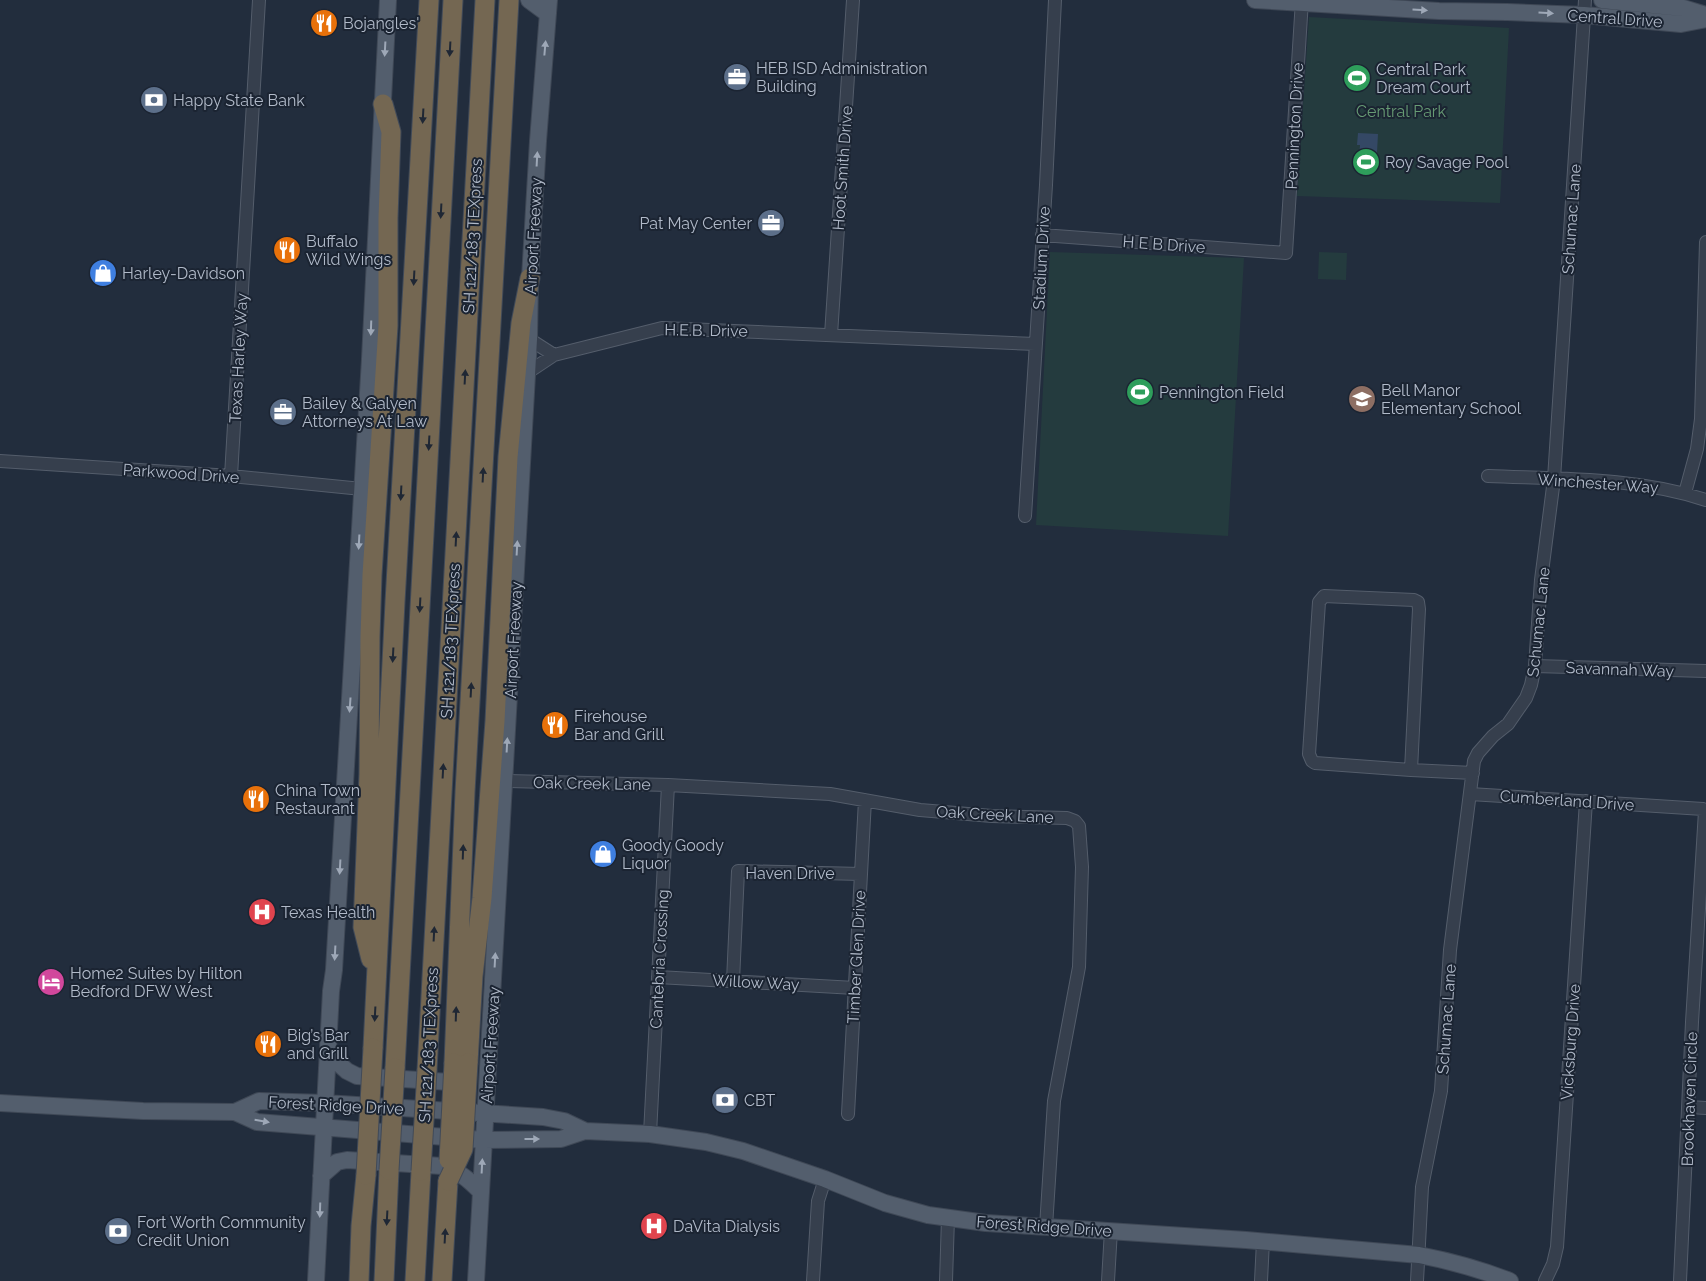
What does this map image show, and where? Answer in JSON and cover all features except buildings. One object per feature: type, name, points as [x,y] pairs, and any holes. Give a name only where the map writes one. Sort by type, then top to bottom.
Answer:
[{"type":"highway","name":"SH 121/183 TEXpress","points":[[384,1281],[453,0]]},
{"type":"highway","name":"SH 121/183 TEXpress","points":[[416,1281],[485,0]]},
{"type":"highway","points":[[461,1063],[466,772],[509,0]]},
{"type":"highway","points":[[348,1281],[360,1273],[429,7]]},
{"type":"highway","points":[[376,980],[363,927],[369,774],[372,584],[388,326],[388,218],[391,132],[383,104]]},
{"type":"highway","points":[[442,1281],[448,1186],[461,1063],[482,898],[494,748],[508,457],[521,323],[530,278]]},
{"type":"main road","points":[[529,0],[549,7],[558,0]]},
{"type":"main road","name":"Central Drive","points":[[1255,0],[1302,1],[1439,11],[1507,12],[1584,8],[1681,24],[1706,19]]},
{"type":"main road","name":"Central Drive","points":[[1602,0],[1683,8],[1706,15]]},
{"type":"main road","points":[[316,1281],[390,2]]},
{"type":"main road","name":"Airport Freeway","points":[[476,1281],[506,781],[529,339],[530,278],[538,141],[549,7]]},
{"type":"main road","points":[[328,1054],[347,1071],[357,1076],[463,1084],[488,1071]]},
{"type":"main road","name":"Forest Ridge Drive","points":[[235,1112],[259,1101],[325,1103],[543,1117],[564,1121],[585,1132]]},
{"type":"main road","name":"Forest Ridge Drive","points":[[0,1103],[143,1111],[235,1112],[257,1122],[483,1140],[561,1139],[585,1132],[650,1134],[715,1144],[743,1151],[825,1179],[885,1203],[948,1218],[986,1223],[1111,1230],[1419,1255],[1447,1260],[1483,1270],[1510,1281]]},
{"type":"main road","points":[[321,1176],[337,1162],[347,1160],[442,1166],[455,1170],[481,1192]]},
{"type":"street","name":"Texas Harley Way","points":[[231,476],[259,0]]},
{"type":"street","name":"Hoot Smith Drive","points":[[831,335],[853,0]]},
{"type":"street","name":"Stadium Drive","points":[[1025,516],[1054,0]]},
{"type":"street","name":"Pennington Drive","points":[[1286,252],[1302,1]]},
{"type":"street","name":"Schumac Lane","points":[[1417,1281],[1422,1188],[1441,1091],[1450,950],[1474,762],[1478,753],[1493,736],[1508,724],[1526,698],[1535,666],[1541,580],[1554,479],[1584,8]]},
{"type":"street","name":"H E B Drive","points":[[1042,235],[1286,252]]},
{"type":"street","points":[[1685,493],[1697,449],[1701,419],[1706,242]]},
{"type":"street","name":"H.E.B. Drive","points":[[527,373],[554,355],[662,328],[831,335]]},
{"type":"street","points":[[831,335],[1036,344]]},
{"type":"street","points":[[529,339],[554,355]]},
{"type":"street","name":"Parkwood Drive","points":[[0,461],[231,476],[362,489]]},
{"type":"street","name":"Winchester Way","points":[[1488,476],[1637,483],[1685,493],[1706,500]]},
{"type":"street","points":[[1411,770],[1418,602],[1414,600],[1324,596],[1319,602],[1309,754],[1312,761],[1316,763],[1411,770],[1473,773]]},
{"type":"street","name":"Savannah Way","points":[[1535,666],[1706,671]]},
{"type":"street","name":"Oak Creek Lane","points":[[506,781],[668,784],[830,794],[920,810],[992,816],[1067,818],[1076,821],[1079,826],[1082,867],[1079,967],[1054,1100],[1046,1227]]},
{"type":"street","name":"Cantebria Crossing","points":[[650,1134],[668,784]]},
{"type":"street","name":"Cumberland Drive","points":[[1470,794],[1663,806]]},
{"type":"street","name":"Timber Glen Drive","points":[[848,1114],[865,800]]},
{"type":"street","name":"Vicksburg Drive","points":[[1545,1281],[1553,1264],[1557,1247],[1586,801]]},
{"type":"street","name":"Brookhaven Circle","points":[[1663,806],[1703,809],[1706,816],[1692,1022],[1680,1281]]},
{"type":"street","name":"Haven Drive","points":[[733,981],[738,871],[861,874]]},
{"type":"street","name":"Willow Way","points":[[658,977],[855,988]]},
{"type":"street","points":[[1688,1107],[1706,1108]]},
{"type":"street","points":[[813,1281],[818,1201],[825,1179]]},
{"type":"street","points":[[946,1281],[948,1218]]},
{"type":"street","points":[[1108,1281],[1111,1230]]},
{"type":"street","points":[[1261,1281],[1263,1242]]},
{"type":"green space","name":"Central Park","points":[[1309,17],[1509,28],[1500,203],[1297,196]]},
{"type":"green space","name":"Pennington Field","points":[[1050,252],[1244,258],[1228,536],[1036,525]]},
{"type":"green space","points":[[1319,252],[1347,253],[1346,280],[1318,279]]},
{"type":"water","points":[[1358,133],[1378,134],[1376,171],[1358,170],[1360,145],[1357,145]]},
{"type":"place","name":"Bojangles'","points":[[324,23]]},
{"type":"place","name":"HEB ISD Administration Building","points":[[737,77]]},
{"type":"place","name":"Central Park Dream Court","points":[[1357,78]]},
{"type":"place","name":"Happy State Bank","points":[[154,100]]},
{"type":"place","name":"Roy Savage Pool","points":[[1366,162]]},
{"type":"place","name":"Pat May Center","points":[[771,223]]},
{"type":"place","name":"Buffalo Wild Wings","points":[[287,250]]},
{"type":"place","name":"Harley-Davidson","points":[[103,273]]},
{"type":"place","name":"Pennington Field","points":[[1140,392]]},
{"type":"place","name":"Bell Manor Elementary School","points":[[1362,399]]},
{"type":"place","name":"Bailey & Galyen Attorneys At Law","points":[[283,412]]},
{"type":"place","name":"Firehouse Bar and Grill","points":[[555,725]]},
{"type":"place","name":"China Town Restaurant","points":[[256,799]]},
{"type":"place","name":"Goody Goody Liquor","points":[[603,854]]},
{"type":"place","name":"Texas Health","points":[[262,912]]},
{"type":"place","name":"Home2 Suites by Hilton Bedford DFW West","points":[[51,982]]},
{"type":"place","name":"Big’s Bar and Grill","points":[[268,1044]]},
{"type":"place","name":"CBT","points":[[725,1100]]},
{"type":"place","name":"DaVita Dialysis","points":[[654,1226]]},
{"type":"place","name":"Fort Worth Community Credit Union","points":[[118,1231]]}]
